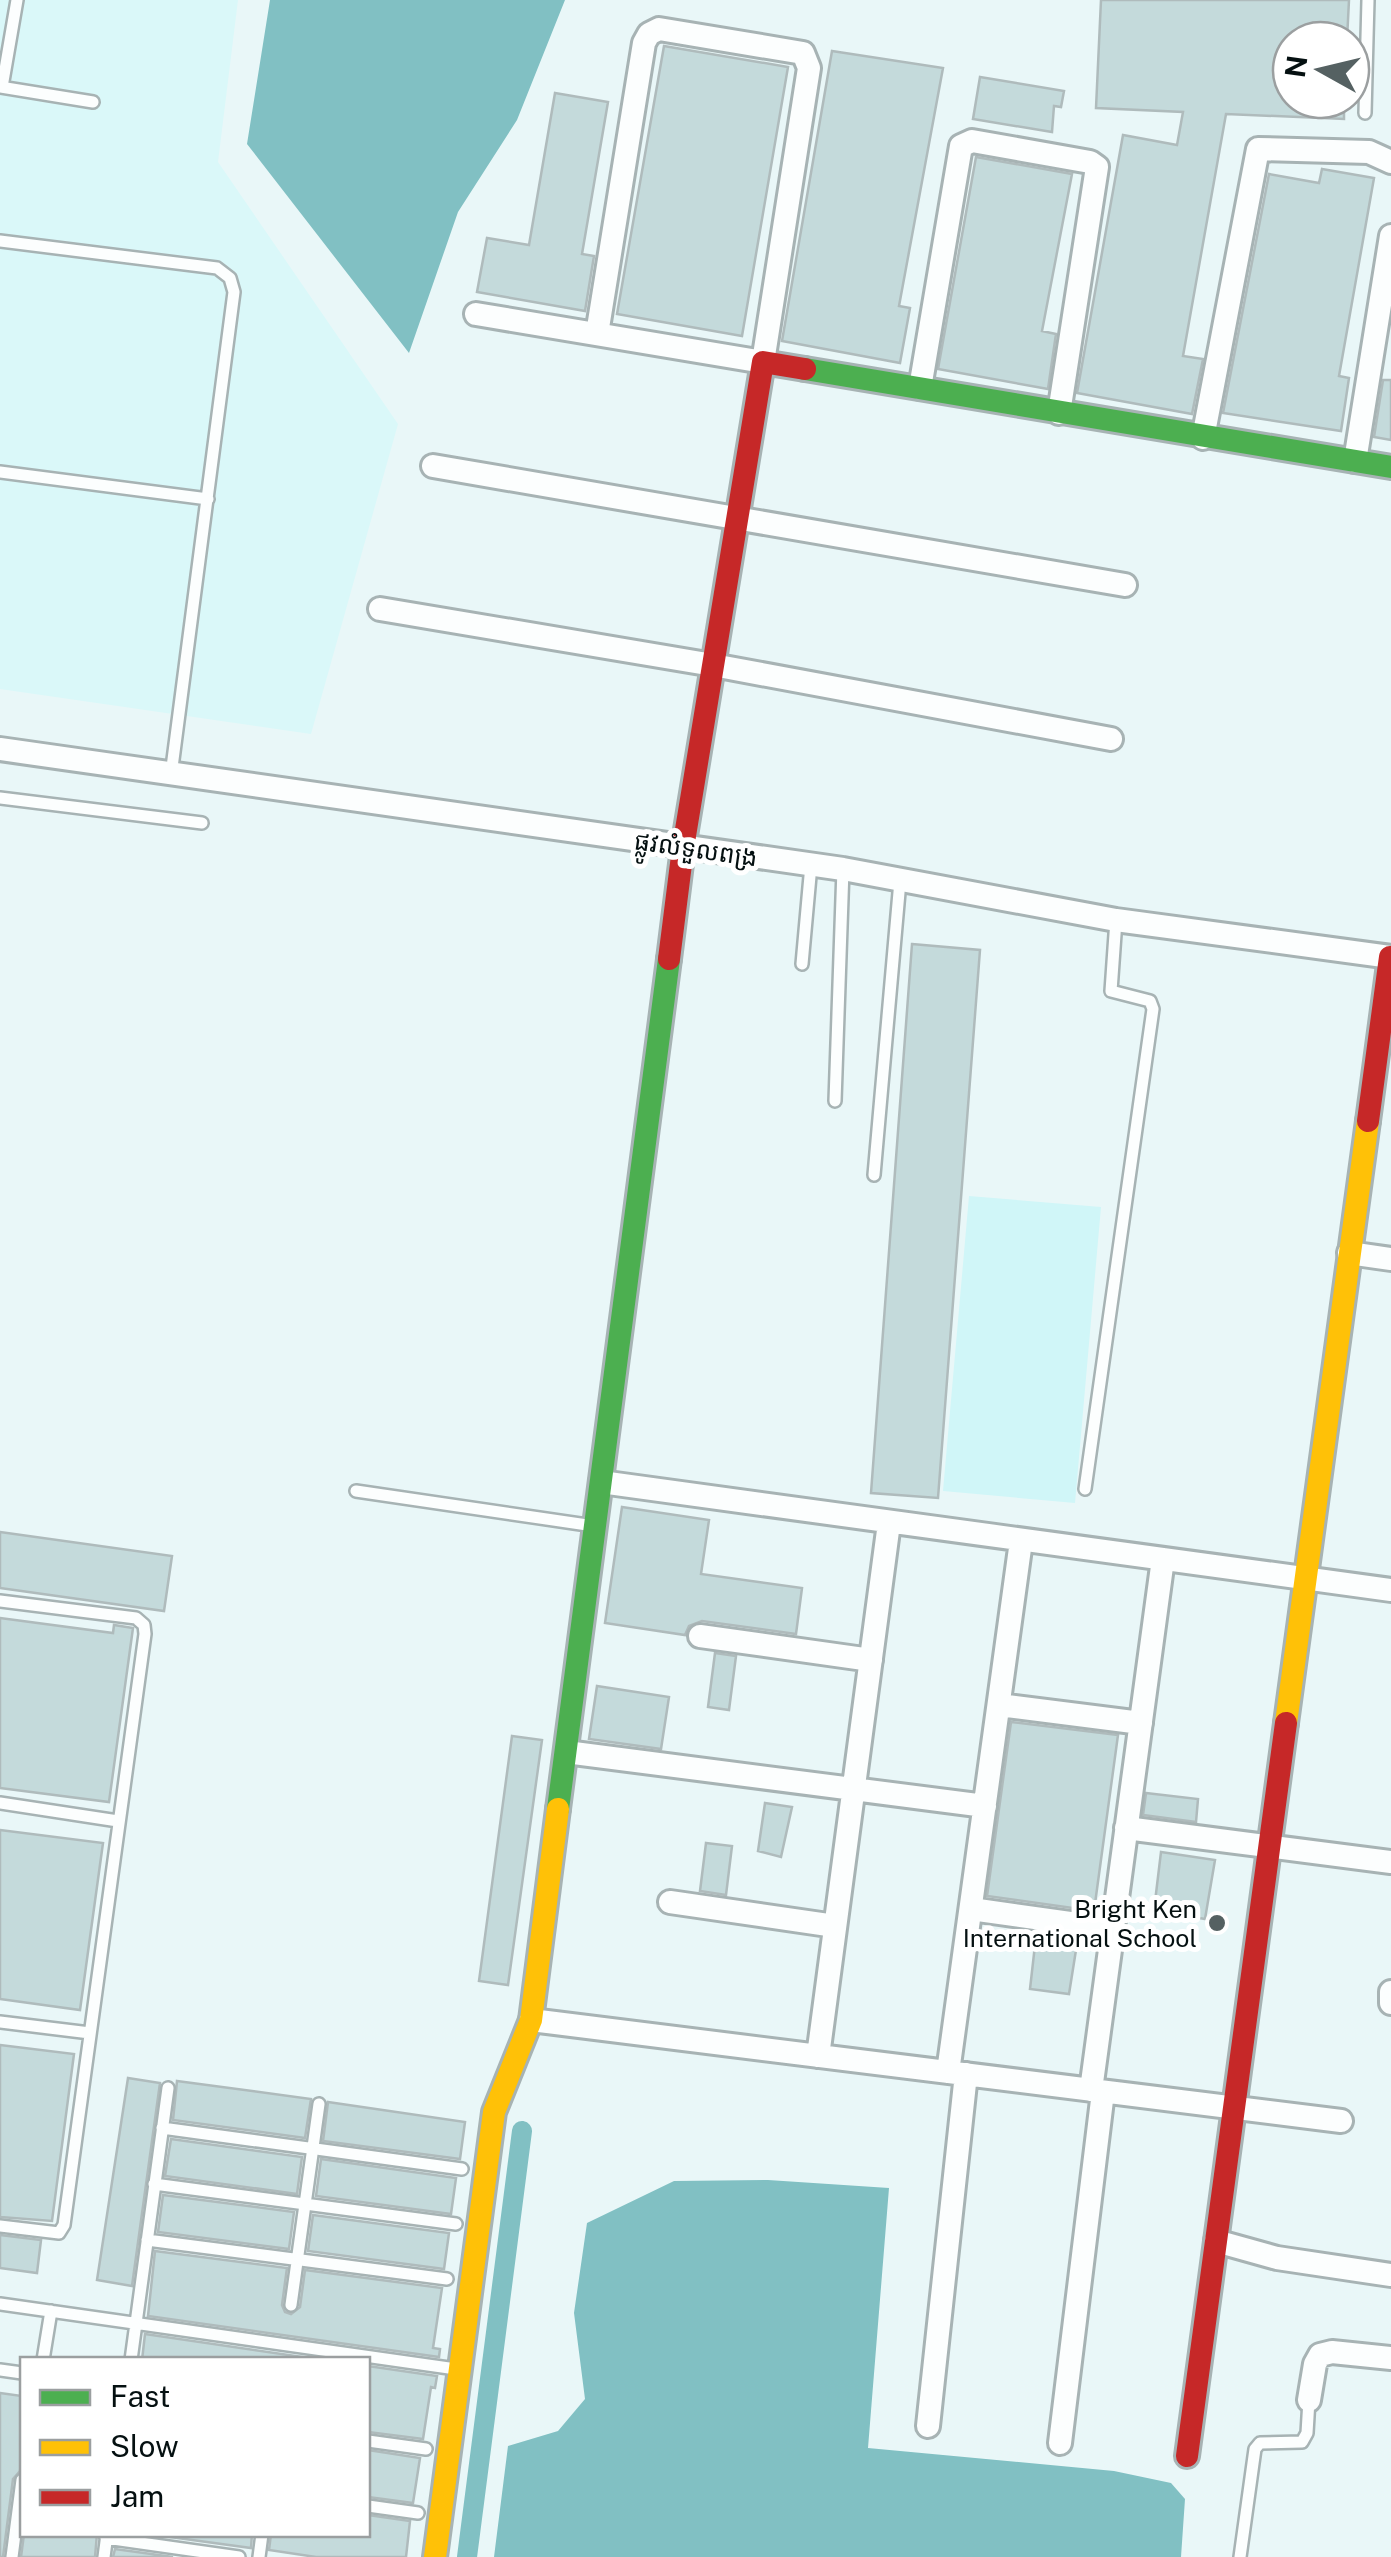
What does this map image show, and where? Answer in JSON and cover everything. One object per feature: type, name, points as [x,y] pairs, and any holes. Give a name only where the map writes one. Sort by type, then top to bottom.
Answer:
[{"type":"street","points":[[436,2557],[494,2112],[531,2020],[683,848],[764,362],[808,60],[803,54],[658,29],[649,34],[644,43],[597,334]]},
{"type":"street","points":[[920,388],[962,146],[972,141],[1090,162],[1097,167],[1098,175],[1059,413]]},
{"type":"street","points":[[1203,438],[1258,149],[1369,152],[1391,162]]},
{"type":"street","points":[[1355,461],[1391,236]]},
{"type":"street","points":[[476,314],[1391,467]]},
{"type":"street","points":[[433,466],[1125,584]]},
{"type":"street","points":[[380,608],[714,665],[1111,740]]},
{"type":"street","name":"ផ្លូវលំទួលពង្រ","points":[[0,749],[844,869],[1116,920],[1391,957]]},
{"type":"street","points":[[1186,2456],[1391,957]]},
{"type":"street","points":[[1349,1252],[1391,1258]]},
{"type":"street","points":[[601,1482],[1391,1590]]},
{"type":"street","points":[[818,2056],[890,1523]]},
{"type":"street","points":[[928,2426],[970,1909],[1021,1540]]},
{"type":"street","points":[[1060,2443],[1113,1929],[1163,1560]]},
{"type":"street","points":[[700,1636],[871,1660]]},
{"type":"street","points":[[998,1706],[1141,1723]]},
{"type":"street","points":[[566,1752],[985,1806]]},
{"type":"street","points":[[1126,1828],[1391,1862]]},
{"type":"street","points":[[670,1902],[836,1926]]},
{"type":"street","points":[[970,1909],[1113,1929]]},
{"type":"street","points":[[1391,1992],[1391,2003]]},
{"type":"street","points":[[531,2020],[1341,2122]]},
{"type":"street","points":[[1216,2241],[1276,2258],[1391,2274]]},
{"type":"street","points":[[1309,2400],[1320,2355],[1332,2352],[1391,2358]]},
{"type":"lane","points":[[17,0],[1,87],[93,102]]},
{"type":"lane","points":[[0,241],[218,268],[230,278],[234,292],[171,776]]},
{"type":"lane","points":[[0,472],[208,499]]},
{"type":"lane","points":[[0,798],[202,823]]},
{"type":"lane","points":[[802,964],[811,865]]},
{"type":"lane","points":[[835,1101],[844,869]]},
{"type":"lane","points":[[874,1176],[900,881]]},
{"type":"lane","points":[[1085,1489],[1153,1008],[1150,1000],[1112,990],[1116,920]]},
{"type":"lane","points":[[356,1491],[595,1526]]},
{"type":"lane","points":[[0,1600],[136,1618],[144,1626],[64,2225],[59,2233],[0,2226]]},
{"type":"lane","points":[[0,1803],[118,1820]]},
{"type":"lane","points":[[0,2022],[90,2033]]},
{"type":"lane","points":[[130,2357],[168,2088]]},
{"type":"lane","points":[[291,2305],[319,2104]]},
{"type":"lane","points":[[162,2128],[462,2169]]},
{"type":"lane","points":[[154,2184],[456,2224]]},
{"type":"lane","points":[[147,2240],[447,2279]]},
{"type":"lane","points":[[0,2304],[460,2370]]},
{"type":"lane","points":[[44,2357],[51,2310]]},
{"type":"lane","points":[[1240,2557],[1254,2449],[1260,2443],[1302,2442],[1309,2400]]},
{"type":"lane","points":[[370,2441],[426,2449]]},
{"type":"lane","points":[[12,2557],[20,2495]]},
{"type":"lane","points":[[370,2506],[418,2513]]},
{"type":"lane","points":[[112,2537],[239,2557]]},
{"type":"shaded area","points":[[0,0],[238,0],[218,162],[398,424],[311,734],[0,689]]},
{"type":"shaded area","points":[[270,0],[565,0],[517,120],[458,212],[409,353],[247,144]]},
{"type":"shaded area","points":[[969,1196],[1101,1207],[1075,1503],[943,1491]]},
{"type":"shaded area","points":[[768,2180],[889,2188],[868,2448],[1114,2471],[1171,2483],[1185,2499],[1181,2557],[494,2557],[508,2446],[558,2431],[585,2399],[574,2313],[587,2223],[674,2181]]},
{"type":"building","points":[[1101,0],[1349,0],[1348,20],[1271,20],[1271,116],[1226,114],[1183,356],[1203,359],[1192,414],[1077,393],[1123,135],[1177,145],[1183,112],[1096,108]]},
{"type":"building","points":[[664,46],[788,67],[742,336],[617,314]]},
{"type":"building","points":[[832,51],[943,68],[899,306],[910,308],[900,363],[782,341]]},
{"type":"building","points":[[980,77],[1064,91],[1061,107],[1054,106],[1052,132],[973,119]]},
{"type":"building","points":[[555,93],[608,102],[582,254],[594,256],[585,311],[477,292],[487,238],[529,245]]},
{"type":"building","points":[[976,157],[1072,174],[1042,331],[1056,334],[1048,389],[938,369]]},
{"type":"building","points":[[1322,169],[1374,178],[1339,376],[1349,378],[1341,431],[1223,413],[1269,174],[1319,183]]},
{"type":"building","points":[[1383,380],[1391,380],[1391,440],[1374,437]]},
{"type":"building","points":[[912,944],[980,950],[938,1498],[871,1493]]},
{"type":"building","points":[[622,1507],[709,1520],[701,1574],[802,1588],[796,1634],[702,1621],[689,1626],[685,1635],[605,1623]]},
{"type":"building","points":[[0,1532],[172,1556],[164,1611],[0,1588]]},
{"type":"building","points":[[0,1618],[113,1633],[114,1625],[133,1628],[109,1802],[0,1788]]},
{"type":"building","points":[[715,1653],[736,1656],[729,1710],[708,1707]]},
{"type":"building","points":[[597,1686],[669,1697],[661,1749],[589,1739]]},
{"type":"building","points":[[1011,1722],[1118,1735],[1094,1911],[987,1896]]},
{"type":"building","points":[[512,1736],[542,1740],[508,1985],[479,1981]]},
{"type":"building","points":[[1146,1793],[1198,1799],[1196,1822],[1143,1815]]},
{"type":"building","points":[[765,1803],[792,1807],[781,1857],[758,1851]]},
{"type":"building","points":[[0,1830],[103,1843],[80,2010],[0,1999]]},
{"type":"building","points":[[706,1843],[732,1846],[726,1895],[700,1891]]},
{"type":"building","points":[[1161,1852],[1215,1860],[1205,1919],[1154,1910]]},
{"type":"building","points":[[1035,1945],[1076,1950],[1069,1994],[1030,1989]]},
{"type":"building","points":[[0,2045],[74,2054],[52,2221],[0,2217]]},
{"type":"building","points":[[128,2078],[160,2083],[132,2286],[97,2280]]},
{"type":"building","points":[[177,2081],[311,2099],[305,2138],[173,2120]]},
{"type":"building","points":[[328,2102],[465,2122],[460,2159],[323,2141]]},
{"type":"building","points":[[171,2139],[302,2157],[297,2194],[165,2176]]},
{"type":"building","points":[[321,2159],[456,2178],[451,2214],[316,2196]]},
{"type":"building","points":[[163,2195],[294,2212],[289,2249],[158,2232]]},
{"type":"building","points":[[313,2215],[449,2233],[444,2269],[308,2251]]},
{"type":"building","points":[[0,2235],[41,2240],[37,2273],[0,2268]]},
{"type":"building","points":[[155,2251],[287,2268],[282,2305],[291,2314],[300,2307],[305,2270],[442,2288],[433,2348],[440,2349],[439,2357],[148,2316]]},
{"type":"building","points":[[145,2334],[302,2357],[142,2357]]},
{"type":"building","points":[[370,2366],[437,2376],[435,2388],[431,2387],[423,2439],[370,2432]]},
{"type":"building","points":[[0,2393],[20,2396],[20,2471],[13,2479],[0,2557]]},
{"type":"building","points":[[370,2450],[420,2458],[413,2503],[370,2497]]},
{"type":"building","points":[[370,2515],[410,2521],[406,2557],[316,2557],[269,2550],[271,2537],[370,2537]]},
{"type":"building","points":[[24,2537],[97,2537],[95,2557],[21,2557]]},
{"type":"building","points":[[170,2537],[252,2537],[251,2548]]},
{"type":"building","points":[[115,2549],[173,2557],[113,2557]]},
{"type":"waterway","points":[[467,2557],[522,2131]]},
{"type":"traffic: fast","points":[[805,369],[1391,467]]},
{"type":"traffic: fast","points":[[558,1809],[669,959]]},
{"type":"traffic: slow","points":[[1286,1723],[1368,1121]]},
{"type":"traffic: slow","points":[[435,2557],[494,2112],[531,2020],[558,1809]]},
{"type":"traffic: jam","points":[[669,959],[683,848],[763,362],[805,369]]},
{"type":"traffic: jam","points":[[1368,1121],[1390,957]]},
{"type":"traffic: jam","points":[[1187,2456],[1286,1723]]},
{"type":"place","name":"Bright Ken International School","points":[[1217,1923]]}]
